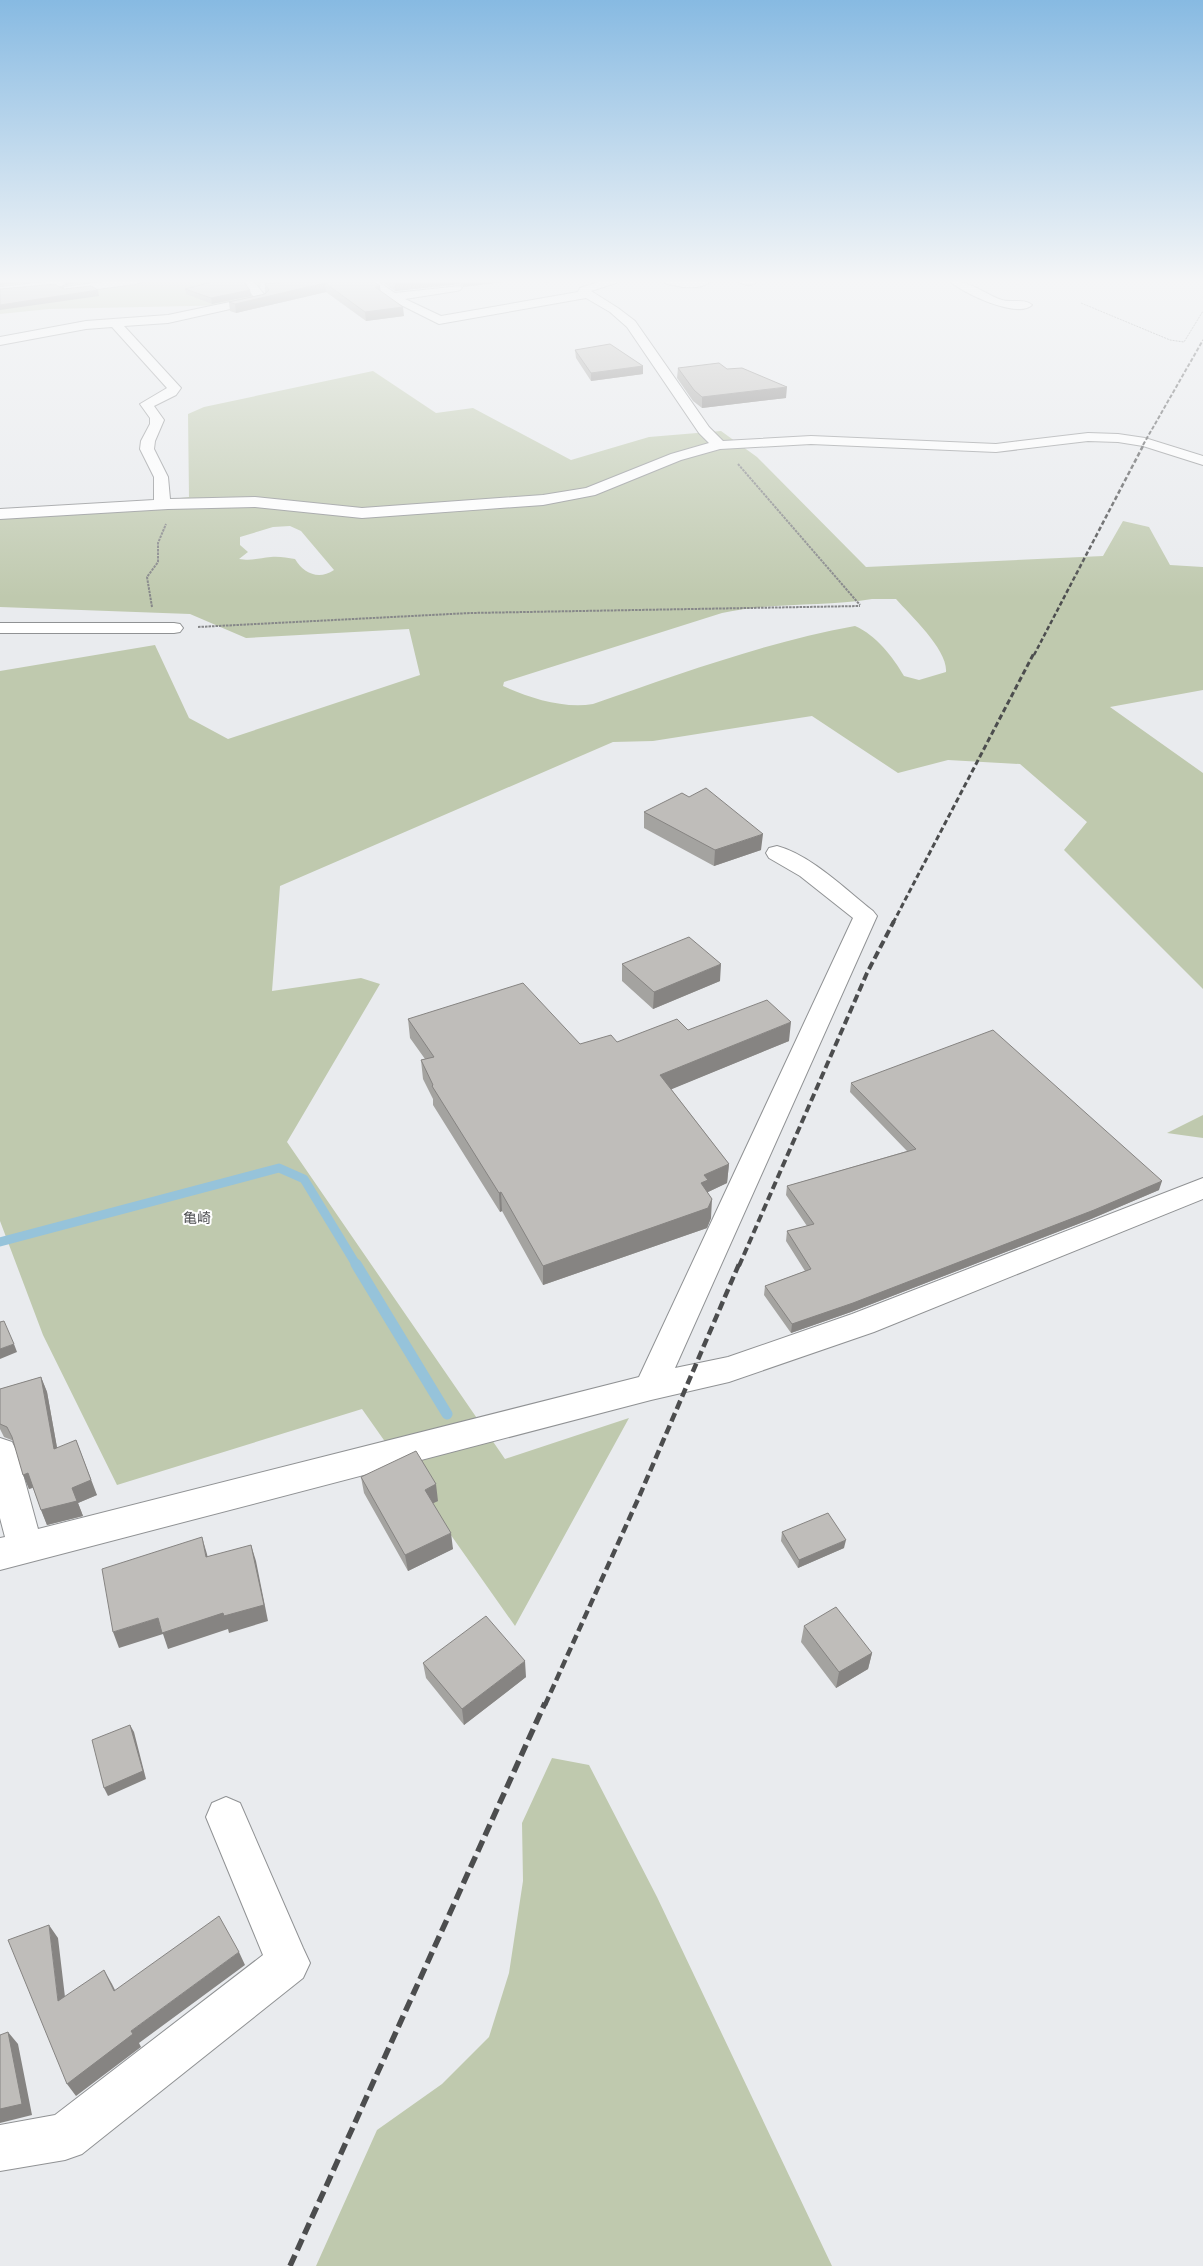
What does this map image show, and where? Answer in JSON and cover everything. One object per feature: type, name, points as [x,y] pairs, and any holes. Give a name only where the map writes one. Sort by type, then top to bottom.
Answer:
[{"type":"street","points":[[165,504],[162,479],[148,454],[147,440],[157,422],[156,416],[147,404],[171,392],[173,387]]},
{"type":"street","points":[[676,387],[704,430],[719,445]]},
{"type":"street","points":[[0,514],[165,504],[255,502],[362,513],[543,500],[590,492],[676,457],[719,445],[811,440],[996,448],[1088,437],[1118,438],[1145,442],[1203,461]]},
{"type":"street","points":[[0,628],[174,628]]},
{"type":"street","points":[[651,1387],[865,916],[808,871],[777,852]]},
{"type":"street","points":[[0,1452],[13,1551],[651,1387],[730,1369],[863,1323],[1203,1188]]},
{"type":"street","points":[[0,2148],[65,2137],[288,1962],[226,1817]]},
{"type":"path","points":[[210,626],[470,613],[860,606],[753,479],[719,445]]},
{"type":"path","points":[[153,628],[152,600],[147,577],[158,562],[158,543],[168,521],[165,504]]},
{"type":"green space","points":[[299,387],[397,387],[436,413],[473,408],[571,460],[649,437],[721,431],[757,457],[866,567],[1103,556],[1123,521],[1149,527],[1170,565],[1203,567],[1203,690],[1110,707],[1203,773],[1203,989],[1064,850],[1087,822],[1020,764],[948,760],[898,773],[812,716],[653,741],[613,742],[280,886],[272,991],[361,978],[380,984],[287,1142],[505,1459],[629,1418],[515,1626],[362,1409],[117,1485],[43,1335],[0,1221],[0,671],[155,645],[189,718],[228,739],[420,675],[409,629],[246,638],[190,614],[0,607],[0,518],[189,497],[188,414],[204,407]],"holes":[[[290,526],[301,531],[334,570],[323,575],[312,574],[307,572],[295,559],[283,557],[239,559],[248,552],[240,545],[240,537],[273,527]],[[896,599],[935,644],[945,663],[946,672],[919,680],[904,676],[895,661],[883,647],[870,635],[855,626],[755,650],[593,704],[559,704],[524,695],[503,686],[504,682],[722,613],[760,607]]]},
{"type":"green space","points":[[1203,1115],[1203,1138],[1167,1133]]},
{"type":"green space","points":[[552,1758],[589,1765],[657,1897],[832,2266],[316,2266],[377,2130],[442,2084],[489,2037],[509,1973],[523,1881],[522,1823]]},
{"type":"building","points":[[692,387],[787,387],[702,397]]},
{"type":"building","points":[[706,788],[763,834],[715,850],[644,812],[682,793],[689,797]]},
{"type":"building","points":[[689,937],[721,964],[654,992],[622,964]]},
{"type":"building","points":[[523,983],[580,1044],[611,1035],[617,1042],[677,1019],[688,1030],[767,1000],[791,1022],[660,1075],[729,1164],[704,1175],[708,1180],[701,1183],[712,1199],[708,1208],[543,1266],[501,1192],[499,1193],[432,1086],[421,1060],[434,1057],[408,1019]]},
{"type":"building","points":[[993,1030],[1162,1181],[1094,1210],[853,1303],[792,1324],[765,1286],[811,1269],[787,1231],[814,1224],[787,1186],[916,1149],[851,1083]]},
{"type":"building","points":[[4,1321],[14,1344],[0,1349],[0,1322]]},
{"type":"building","points":[[41,1377],[54,1449],[76,1440],[91,1480],[72,1488],[77,1501],[41,1510],[28,1473],[23,1475],[12,1437],[7,1427],[0,1424],[0,1389]]},
{"type":"building","points":[[416,1451],[436,1484],[425,1490],[451,1533],[405,1555],[361,1477]]},
{"type":"building","points":[[828,1513],[846,1540],[799,1560],[782,1532]]},
{"type":"building","points":[[202,1537],[206,1557],[251,1545],[264,1605],[224,1616],[223,1613],[162,1633],[158,1618],[113,1632],[102,1569]]},
{"type":"building","points":[[836,1607],[872,1653],[839,1672],[804,1626]]},
{"type":"building","points":[[486,1616],[525,1661],[462,1709],[423,1663]]},
{"type":"building","points":[[130,1725],[143,1771],[104,1788],[92,1740]]},
{"type":"building","points":[[219,1916],[239,1952],[131,2031],[133,2034],[67,2084],[8,1940],[49,1925],[58,2001],[104,1970],[114,1991]]},
{"type":"building","points":[[8,2032],[22,2104],[0,2109],[0,2035]]},
{"type":"waterway","points":[[0,1242],[279,1168],[304,1179],[357,1266]]},
{"type":"waterway","points":[[356,1264],[447,1414]]},
{"type":"railway","points":[[1143,445],[1176,387]]},
{"type":"railway","points":[[1034,655],[1144,444]]},
{"type":"railway","points":[[893,923],[1034,653]]},
{"type":"railway","points":[[739,1266],[867,973],[894,921]]},
{"type":"railway","points":[[545,1705],[639,1497],[739,1264]]},
{"type":"railway","points":[[290,2266],[545,1703]]},
{"type":"district","name":"亀崎","points":[[197,1218]]}]
